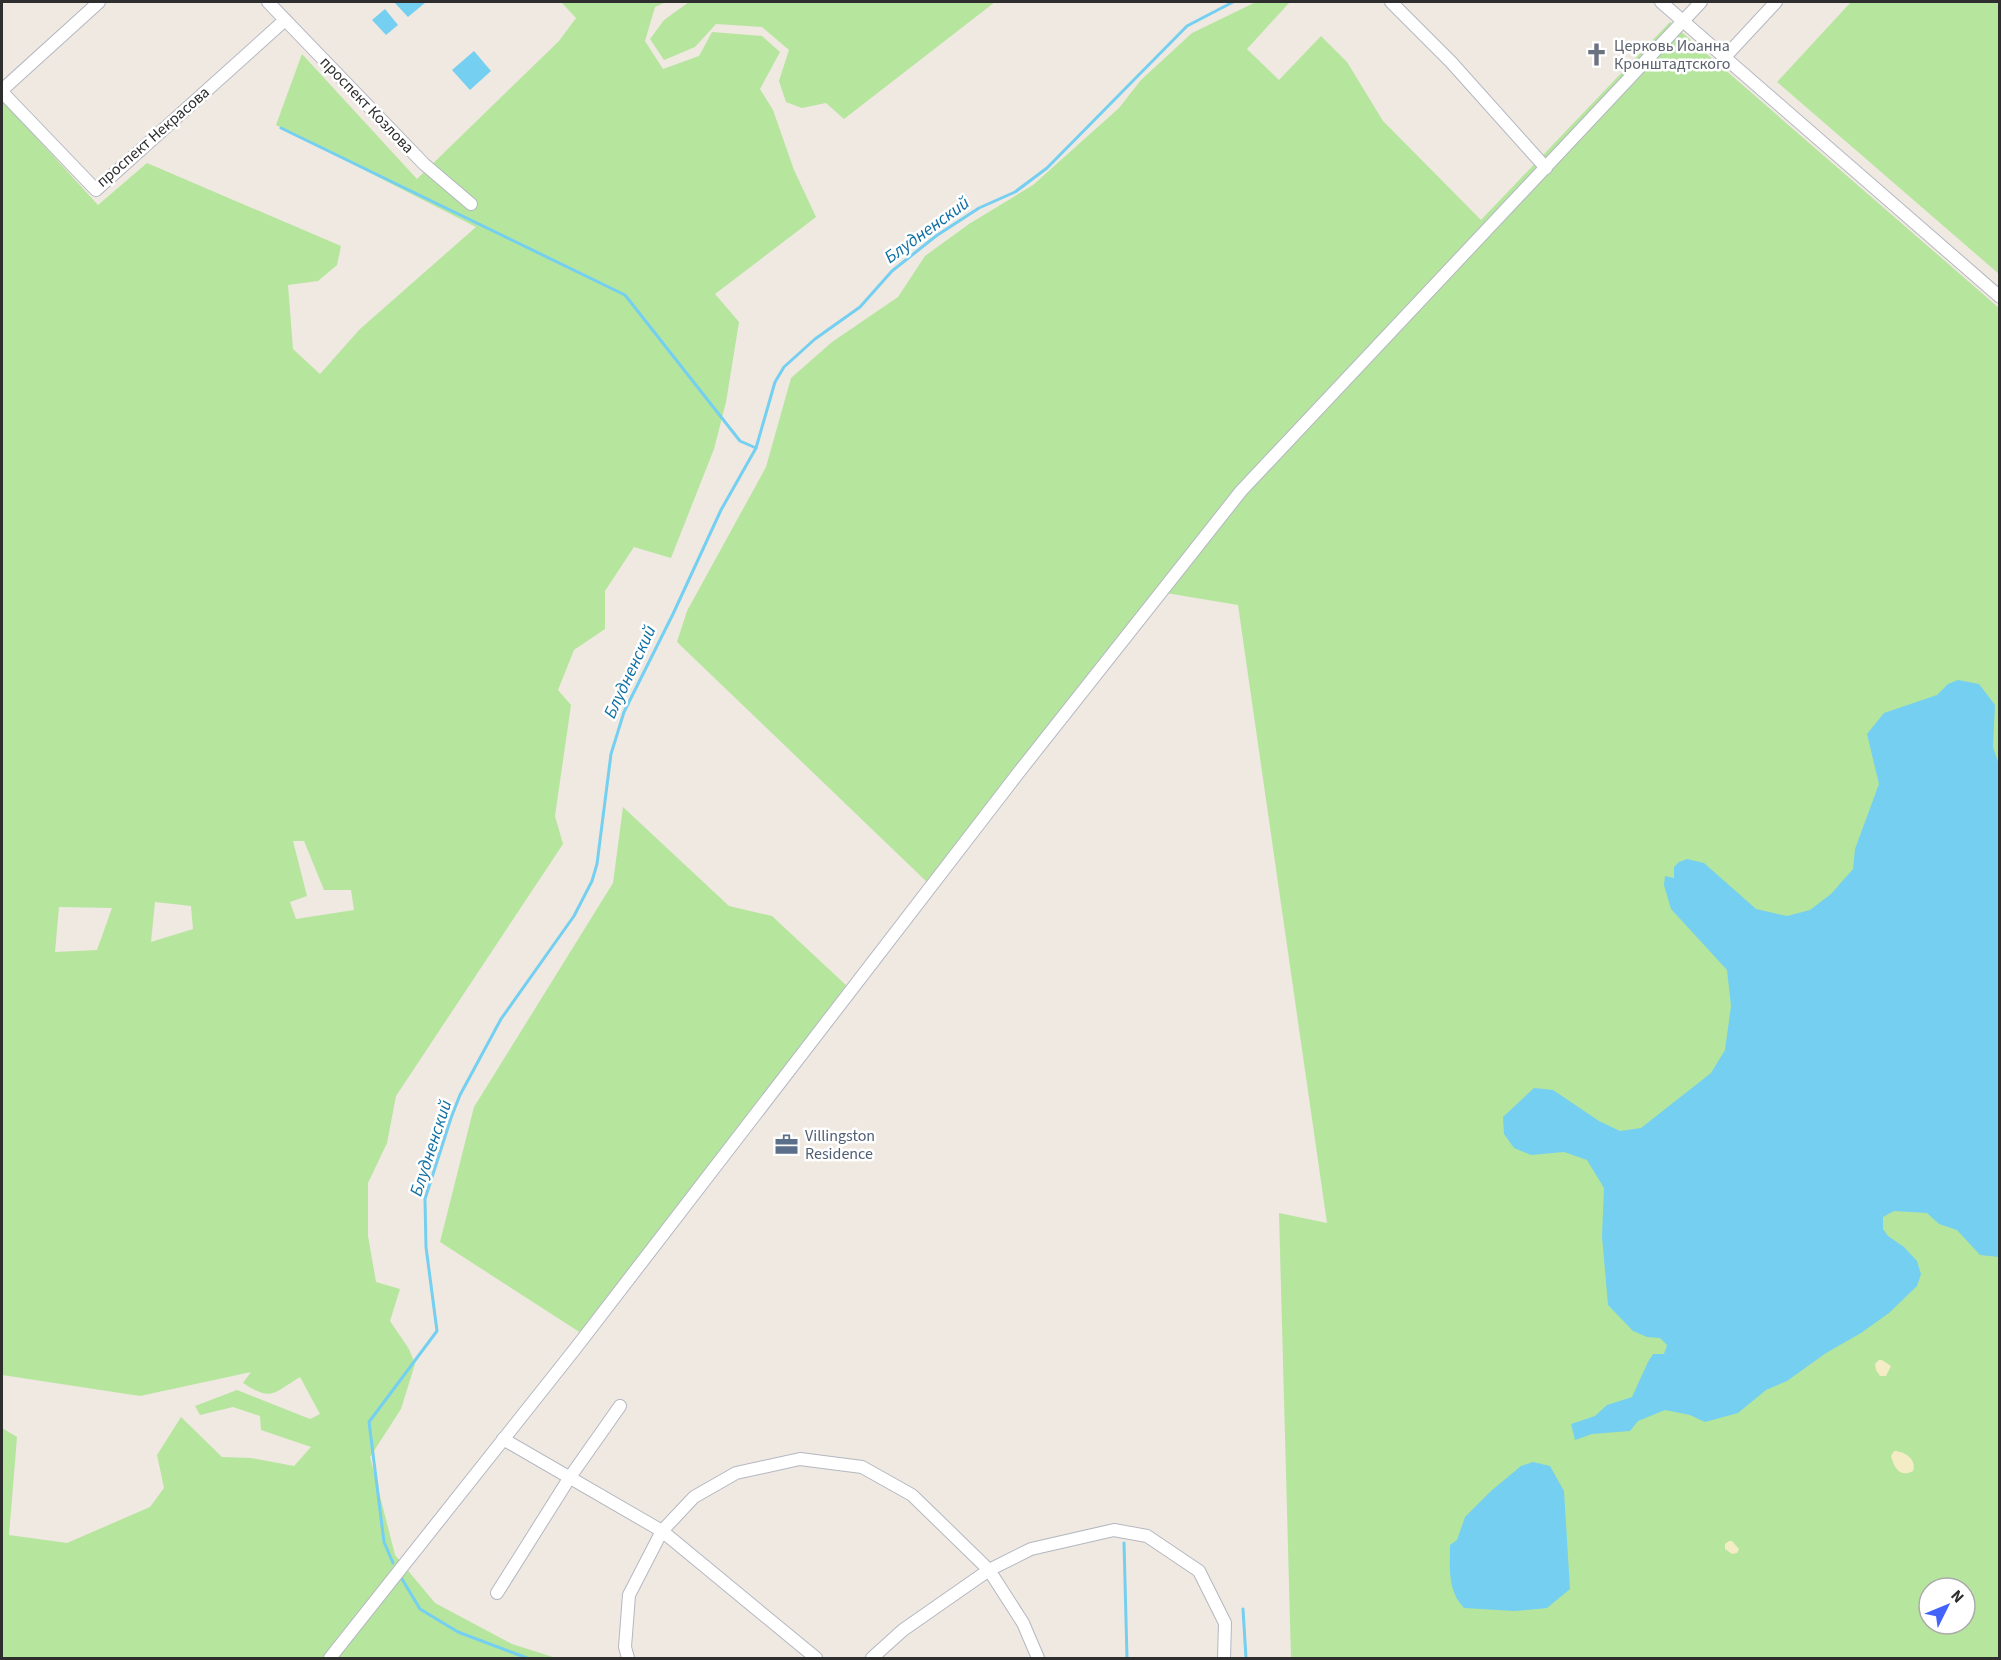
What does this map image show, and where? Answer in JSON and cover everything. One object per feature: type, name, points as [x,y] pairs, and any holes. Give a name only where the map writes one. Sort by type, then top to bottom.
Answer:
[{"type":"street","points":[[2,91],[99,2]]},
{"type":"street","name":"проспект Козлова","points":[[268,2],[424,164],[471,204]]},
{"type":"street","points":[[1391,2],[1451,62],[1546,168]]},
{"type":"street","points":[[1661,2],[2000,297]]},
{"type":"street","points":[[330,1659],[575,1349],[1019,772],[1241,491],[1701,2]]},
{"type":"street","points":[[1725,58],[1776,2]]},
{"type":"street","name":"проспект Некрасова","points":[[2,91],[96,190],[285,20]]},
{"type":"street","points":[[497,1593],[570,1477],[620,1406]]},
{"type":"street","points":[[503,1439],[662,1531],[816,1659]]},
{"type":"street","points":[[627,1659],[625,1647],[630,1595],[662,1531],[694,1497],[736,1473],[800,1459],[862,1467],[912,1495],[989,1570],[1023,1623],[1038,1659]]},
{"type":"street","points":[[872,1659],[903,1630],[989,1570],[1031,1549],[1114,1530],[1147,1536],[1199,1571],[1225,1623],[1224,1659]]},
{"type":"green space","points":[[561,2],[666,2],[655,7],[645,41],[663,69],[699,56],[712,32],[762,36],[780,52],[760,89],[773,110],[794,170],[816,217],[715,294],[739,322],[726,402],[714,449],[671,558],[634,547],[605,591],[605,629],[574,650],[558,690],[571,705],[555,816],[563,844],[396,1096],[387,1143],[368,1183],[368,1236],[376,1282],[400,1289],[390,1321],[409,1349],[415,1364],[401,1409],[370,1457],[395,1555],[435,1603],[512,1644],[556,1658],[2,1658],[2,1428],[17,1437],[9,1535],[67,1543],[150,1507],[164,1488],[157,1455],[181,1417],[222,1457],[251,1458],[294,1466],[311,1447],[261,1430],[260,1416],[233,1407],[200,1415],[195,1406],[237,1390],[310,1419],[320,1414],[300,1377],[278,1391],[267,1394],[243,1383],[251,1372],[140,1396],[2,1375],[2,100],[98,205],[147,163],[341,246],[337,265],[318,281],[288,285],[293,349],[320,374],[360,329],[476,227],[276,125],[302,54],[417,179],[559,41],[576,18]],"holes":[[[293,841],[304,841],[324,890],[351,890],[354,910],[296,919],[290,902],[307,896]],[[155,902],[191,906],[193,929],[151,942]],[[59,907],[112,908],[97,950],[55,952]]]},
{"type":"green space","points":[[689,2],[995,2],[844,119],[826,103],[802,108],[786,102],[779,81],[789,50],[762,27],[716,24],[695,47],[664,60],[650,39],[664,20]]},
{"type":"green space","points":[[1256,2],[1287,2],[1289,3],[1247,49],[1279,80],[1321,36],[1347,62],[1383,121],[1481,220],[1670,22],[1999,308],[1999,1658],[1291,1658],[1279,1213],[1327,1223],[1238,605],[1154,591],[928,883],[677,642],[687,611],[766,467],[791,378],[832,342],[898,297],[925,256],[969,224],[1033,185],[1119,108],[1141,80],[1192,33]]},
{"type":"green space","points":[[1851,2],[1999,2],[1999,274],[1777,82]]},
{"type":"green space","points":[[623,807],[729,906],[772,916],[848,987],[581,1333],[440,1242],[474,1107],[613,883]]},
{"type":"sand","points":[[1879,1360],[1891,1366],[1886,1376],[1880,1376],[1876,1370],[1875,1364]]},
{"type":"sand","points":[[1894,1451],[1912,1460],[1913,1471],[1904,1473],[1898,1471],[1891,1456]]},
{"type":"sand","points":[[1732,1541],[1739,1549],[1737,1553],[1732,1554],[1725,1549],[1725,1544]]},
{"type":"water","points":[[394,2],[426,2],[408,17]]},
{"type":"water","points":[[385,9],[398,25],[386,35],[372,20]]},
{"type":"water","points":[[474,51],[491,71],[470,90],[452,70]]},
{"type":"water","points":[[1958,680],[1979,684],[1995,705],[1993,747],[1999,765],[1999,1257],[1980,1255],[1957,1230],[1939,1224],[1927,1213],[1894,1211],[1883,1217],[1883,1229],[1917,1261],[1921,1274],[1917,1286],[1889,1313],[1787,1381],[1766,1390],[1738,1413],[1705,1422],[1690,1415],[1665,1410],[1638,1421],[1630,1431],[1592,1434],[1575,1440],[1571,1424],[1595,1416],[1607,1405],[1632,1397],[1653,1354],[1664,1354],[1667,1345],[1660,1338],[1647,1337],[1633,1331],[1608,1305],[1602,1236],[1604,1188],[1587,1160],[1564,1152],[1531,1155],[1514,1148],[1504,1134],[1503,1117],[1534,1088],[1553,1090],[1599,1121],[1620,1131],[1641,1128],[1711,1073],[1725,1050],[1731,1006],[1727,970],[1671,909],[1664,885],[1665,876],[1674,878],[1674,867],[1687,859],[1704,863],[1756,909],[1787,916],[1810,910],[1831,894],[1853,869],[1855,849],[1879,784],[1867,734],[1884,713],[1937,695],[1948,684]]},
{"type":"water","points":[[1533,1462],[1550,1466],[1564,1491],[1570,1589],[1547,1608],[1515,1611],[1464,1608],[1452,1586],[1450,1545],[1457,1540],[1465,1517],[1491,1491],[1521,1466]]},
{"type":"waterway","name":"Блудненский","points":[[393,1563],[384,1542],[369,1422],[437,1331],[426,1247],[425,1199],[451,1118],[460,1095],[501,1019],[574,916],[592,881],[597,864],[611,754],[624,712],[721,510],[756,448],[775,382],[784,367],[815,339],[860,307],[892,271],[936,236],[979,208],[1015,192],[1047,168],[1187,26],[1233,2]]},
{"type":"waterway","points":[[281,128],[625,295],[740,441],[756,448]]},
{"type":"waterway","points":[[1124,1543],[1127,1658]]},
{"type":"waterway","name":"Блудненский","points":[[402,1579],[420,1609],[458,1632],[527,1658]]},
{"type":"waterway","points":[[1243,1609],[1246,1658]]},
{"type":"place","name":"Церковь Иоанна Кронштадтского","points":[[1596,55]]},
{"type":"place","name":"Villingston Residence","points":[[787,1145]]}]
